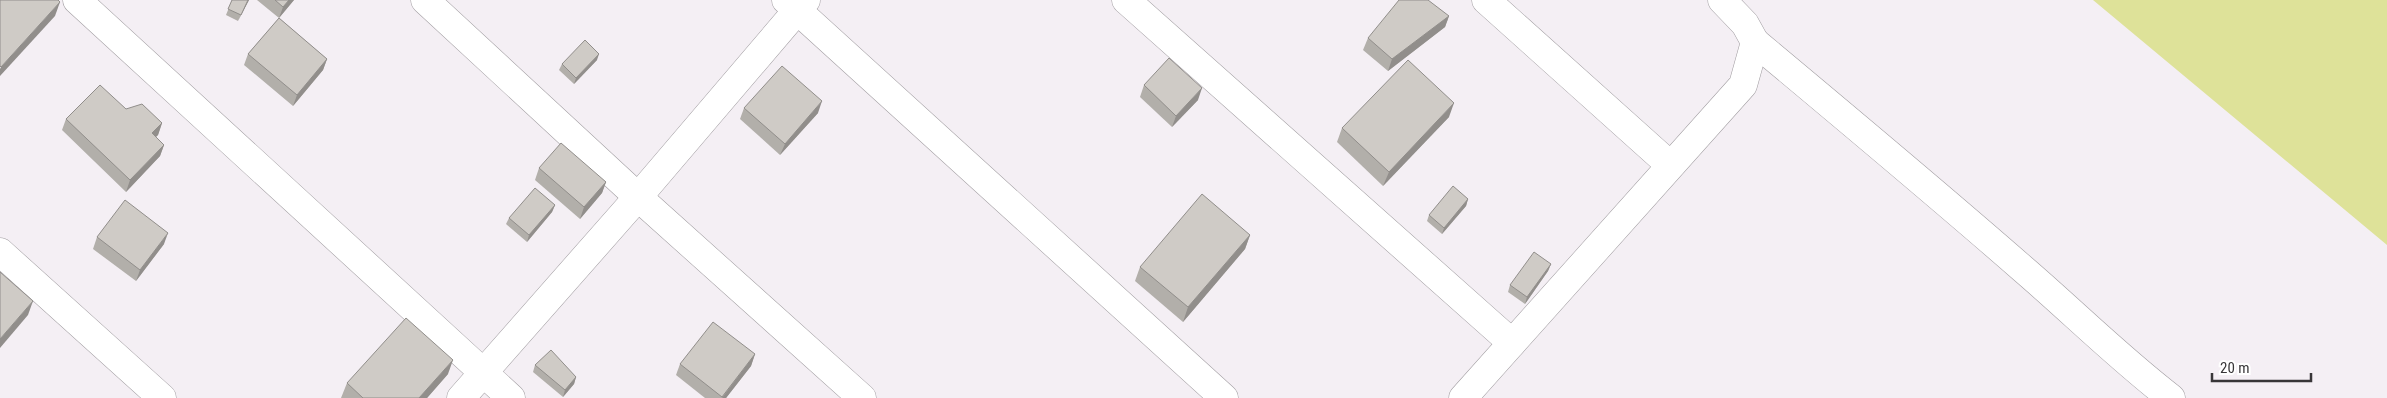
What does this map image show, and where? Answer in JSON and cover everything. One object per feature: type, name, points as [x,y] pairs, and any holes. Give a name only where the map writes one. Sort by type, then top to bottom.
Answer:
[{"type":"street","points":[[76,0],[511,398]]},
{"type":"street","points":[[425,0],[638,197],[862,398]]},
{"type":"street","points":[[1126,0],[1512,343]]},
{"type":"street","points":[[1486,0],[1670,166]]},
{"type":"street","points":[[1722,0],[1745,24],[1755,42],[1900,162],[2148,380],[2171,398]]},
{"type":"street","points":[[461,398],[638,197],[796,4],[1224,398]]},
{"type":"street","points":[[1463,398],[1743,86],[1755,42]]},
{"type":"street","points":[[0,252],[162,398]]},
{"type":"green space","points":[[2093,0],[2387,0],[2387,245]]},
{"type":"building","points":[[0,0],[58,0],[60,2],[1,67],[0,66]]},
{"type":"building","points":[[232,0],[248,0],[241,15],[228,9]]},
{"type":"building","points":[[275,0],[289,0],[283,7]]},
{"type":"building","points":[[1399,0],[1428,0],[1449,16],[1392,59],[1368,38]]},
{"type":"building","points":[[279,18],[327,59],[297,95],[248,54]]},
{"type":"building","points":[[585,40],[599,54],[576,78],[562,64]]},
{"type":"building","points":[[1169,58],[1202,88],[1176,116],[1144,85]]},
{"type":"building","points":[[1408,60],[1454,103],[1389,172],[1342,128]]},
{"type":"building","points":[[782,66],[822,101],[785,144],[744,108]]},
{"type":"building","points":[[100,85],[126,109],[142,104],[162,123],[152,133],[164,145],[130,180],[66,119]]},
{"type":"building","points":[[561,143],[606,182],[584,207],[539,168]]},
{"type":"building","points":[[1453,186],[1468,199],[1444,228],[1429,215]]},
{"type":"building","points":[[535,188],[555,205],[529,235],[509,218]]},
{"type":"building","points":[[1202,194],[1250,235],[1188,307],[1140,267]]},
{"type":"building","points":[[125,200],[168,233],[140,270],[97,237]]},
{"type":"building","points":[[1534,252],[1551,264],[1527,297],[1510,285]]},
{"type":"building","points":[[0,272],[33,301],[0,339]]},
{"type":"building","points":[[406,318],[453,360],[419,398],[363,398],[347,383]]},
{"type":"building","points":[[713,322],[755,354],[722,397],[680,364]]},
{"type":"building","points":[[551,350],[576,377],[565,390],[535,365]]}]
